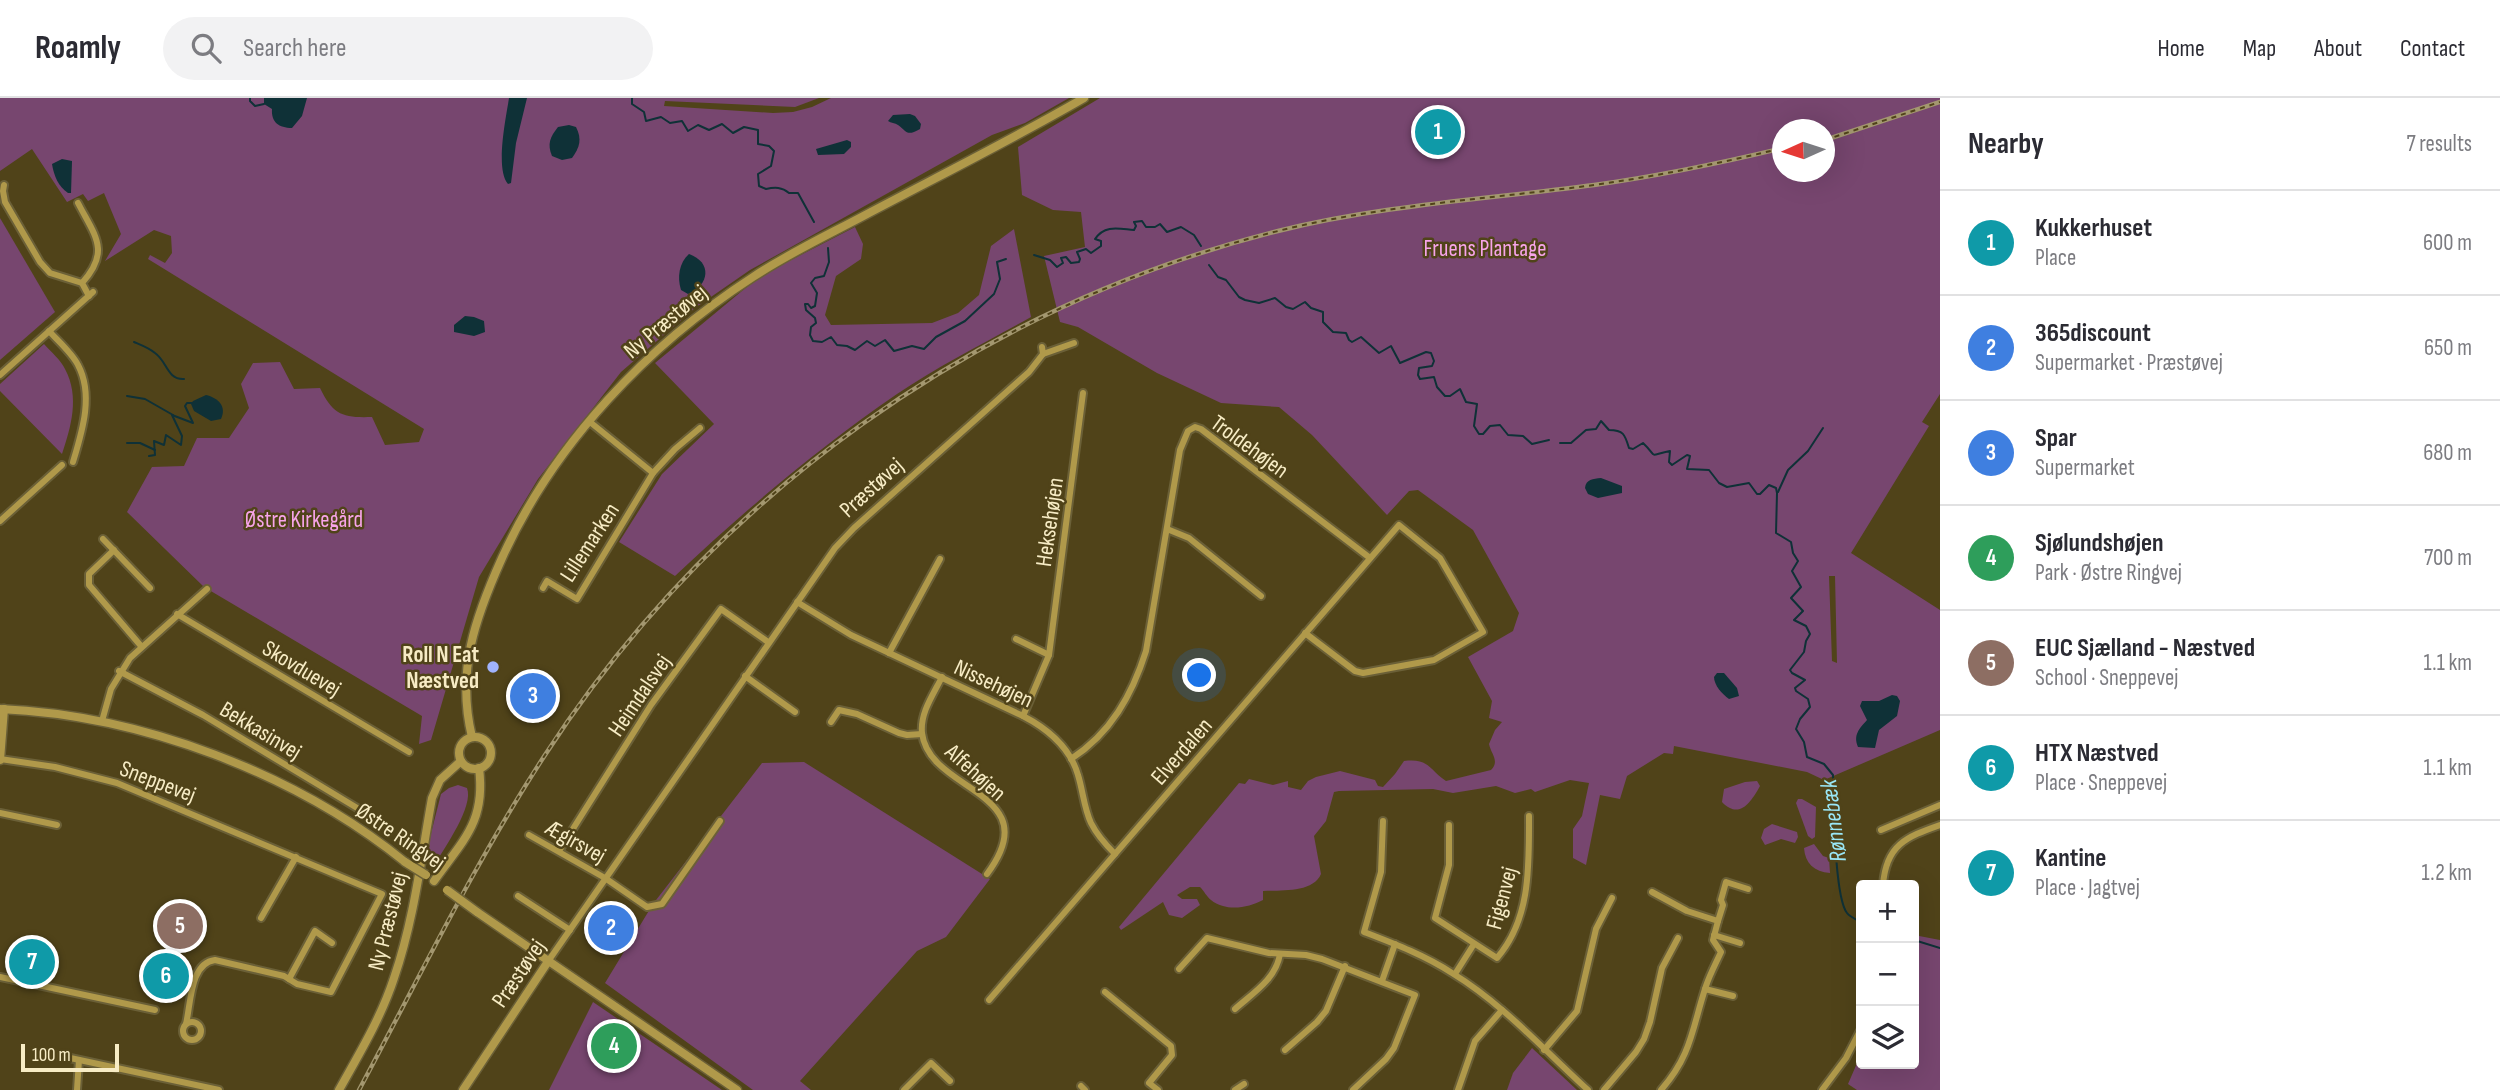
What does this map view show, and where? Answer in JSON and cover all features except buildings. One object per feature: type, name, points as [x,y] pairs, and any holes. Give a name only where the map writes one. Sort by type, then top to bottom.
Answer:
[{"type":"street","name":"Ny Præstøvej","points":[[472,737],[466,677],[475,620],[513,535],[558,461],[626,379],[698,315],[754,276],[1084,98]]},
{"type":"street","points":[[0,375],[91,294],[82,283],[50,272],[40,262],[5,202],[4,185]]},
{"type":"street","points":[[78,203],[96,238],[99,250],[94,268],[82,283]]},
{"type":"street","points":[[49,331],[78,364],[85,395],[83,430],[73,463]]},
{"type":"street","name":"Præstøvej","points":[[463,1090],[605,878],[835,548],[1029,372],[1042,351],[1074,343]]},
{"type":"street","name":"Heksehøjen","points":[[1023,716],[1049,655],[1083,393]]},
{"type":"street","points":[[590,422],[653,473]]},
{"type":"street","name":"Troldehøjen","points":[[1071,759],[1091,744],[1112,721],[1128,698],[1138,676],[1146,651],[1180,450],[1188,431],[1195,427],[1201,429],[1370,558]]},
{"type":"street","name":"Lillemarken","points":[[543,588],[547,581],[577,599],[653,473],[675,449],[701,428]]},
{"type":"street","points":[[0,521],[62,465]]},
{"type":"street","name":"Elverdalen","points":[[989,1000],[1399,525],[1440,558],[1483,632],[1429,662],[1363,673],[1355,671],[1306,633]]},
{"type":"street","points":[[1167,529],[1189,538],[1261,596]]},
{"type":"street","points":[[103,538],[150,588]]},
{"type":"street","points":[[114,550],[89,573],[89,585],[141,646]]},
{"type":"street","points":[[889,653],[940,559]]},
{"type":"street","points":[[102,722],[119,671],[141,646],[207,589]]},
{"type":"street","name":"Nissehøjen","points":[[797,602],[852,635],[1023,716],[1049,732],[1061,743],[1071,759],[1092,824],[1115,854]]},
{"type":"street","name":"Heimdalsvej","points":[[559,851],[651,705],[721,609],[768,642]]},
{"type":"street","name":"Skovduevej","points":[[177,614],[409,752]]},
{"type":"street","points":[[1016,639],[1049,655]]},
{"type":"street","name":"Bekkasinvej","points":[[119,671],[203,715],[382,823]]},
{"type":"street","points":[[745,676],[794,712]]},
{"type":"street","name":"Alfehøjen","points":[[942,677],[925,711],[922,734],[932,757],[941,767],[986,797],[997,810],[1002,821],[1003,846],[999,858],[987,874]]},
{"type":"street","points":[[0,759],[2,709]]},
{"type":"street","name":"Østre Ringvej","points":[[2,709],[102,722],[181,742],[270,778],[342,818],[737,1090]]},
{"type":"street","name":"Alfehøjen","points":[[831,722],[839,710],[849,711],[899,733],[915,736],[922,734]]},
{"type":"street","points":[[472,737],[481,738],[491,749],[490,759],[479,768],[469,768],[461,761],[460,746],[472,737]]},
{"type":"street","name":"Sneppevej","points":[[0,759],[55,767],[117,783],[382,894],[331,992],[215,960],[207,961],[197,970],[187,1024]]},
{"type":"street","name":"Ny Præstøvej","points":[[339,1090],[383,1008],[404,948],[432,798],[440,780],[461,761]]},
{"type":"street","name":"Ny Præstøvej","points":[[434,881],[473,825],[478,813],[481,785],[479,768]]},
{"type":"street","points":[[1881,830],[1940,805]]},
{"type":"street","points":[[0,813],[57,825]]},
{"type":"street","name":"Figenvej","points":[[1449,825],[1449,865],[1435,918],[1497,958],[1512,935],[1528,879],[1529,816]]},
{"type":"street","points":[[605,878],[647,907],[662,904],[720,821]]},
{"type":"street","points":[[1383,821],[1381,872],[1364,932],[1425,957],[1455,974],[1502,1010],[1588,1090]]},
{"type":"street","points":[[1885,880],[1888,860],[1900,843],[1940,825]]},
{"type":"street","name":"Ægirsvej","points":[[529,835],[605,878]]},
{"type":"street","points":[[261,918],[296,857]]},
{"type":"street","points":[[1661,1090],[1672,1077],[1688,1048],[1705,989],[1721,952],[1713,940],[1723,905],[1721,900],[1726,882],[1748,888]]},
{"type":"street","points":[[1652,892],[1686,911],[1718,921]]},
{"type":"street","points":[[518,896],[570,930]]},
{"type":"street","points":[[1544,1050],[1577,1011],[1596,929],[1612,898]]},
{"type":"street","points":[[289,979],[315,931],[332,943]]},
{"type":"street","points":[[1714,935],[1740,943]]},
{"type":"street","points":[[1179,969],[1207,938],[1280,954],[1306,955],[1345,966],[1415,995],[1394,1048],[1353,1090]]},
{"type":"street","points":[[1604,1090],[1636,1052],[1644,1038],[1662,968],[1678,938]]},
{"type":"street","points":[[1382,981],[1395,944]]},
{"type":"street","name":"Figenvej","points":[[1455,974],[1474,944]]},
{"type":"street","points":[[1235,1009],[1267,981],[1279,963],[1280,954]]},
{"type":"street","points":[[1285,1050],[1317,1023],[1326,1011],[1345,966]]},
{"type":"street","points":[[0,977],[155,1010]]},
{"type":"street","points":[[1705,989],[1732,996]]},
{"type":"street","points":[[1105,992],[1171,1046],[1172,1055],[1149,1083],[1156,1089]]},
{"type":"street","points":[[1458,1090],[1475,1041],[1502,1010]]},
{"type":"street","points":[[1822,1090],[1846,1058],[1856,1039]]},
{"type":"street","points":[[47,1053],[219,1090]]},
{"type":"street","points":[[77,1090],[79,1060]]},
{"type":"street","points":[[904,1090],[931,1063],[950,1081]]},
{"type":"street","points":[[1235,1090],[1244,1084]]},
{"type":"green space","name":"Østre Kirkegård","points":[[0,98],[819,98],[795,107],[665,101],[664,106],[773,113],[793,112],[831,98],[1069,98],[1025,123],[992,135],[750,270],[695,308],[621,372],[538,479],[479,577],[431,740],[419,744],[422,716],[204,587],[127,512],[152,467],[184,466],[197,438],[229,438],[249,408],[241,384],[253,363],[280,362],[294,389],[320,388],[330,404],[340,413],[353,417],[372,417],[385,445],[419,442],[424,429],[148,259],[150,255],[165,263],[172,253],[171,236],[154,230],[105,261],[121,234],[104,193],[88,201],[83,194],[67,202],[32,149],[0,171]]},
{"type":"green space","name":"Fruens Plantage","points":[[1100,98],[1940,98],[1940,394],[1922,422],[1929,426],[1851,553],[1940,610],[1940,730],[1824,780],[1807,772],[1674,746],[1673,754],[1664,753],[1627,776],[1620,799],[1600,795],[1586,865],[1573,858],[1573,829],[1582,816],[1589,783],[1570,780],[1535,792],[1531,789],[1515,793],[1496,786],[1453,793],[1433,789],[1334,792],[1326,821],[1314,836],[1321,874],[1311,885],[1296,889],[1263,891],[1263,900],[1237,908],[1217,904],[1200,887],[1190,887],[1177,895],[1182,899],[1197,899],[1200,905],[1182,918],[1169,915],[1163,902],[1121,930],[1119,927],[1239,783],[1245,784],[1249,779],[1273,785],[1288,781],[1288,787],[1301,790],[1308,781],[1316,777],[1340,771],[1375,780],[1378,786],[1383,787],[1404,761],[1424,763],[1446,781],[1491,770],[1495,760],[1489,744],[1502,722],[1489,718],[1492,701],[1468,657],[1513,631],[1519,613],[1473,530],[1418,490],[1409,491],[1387,515],[1312,435],[1279,407],[1221,403],[1157,373],[1078,327],[1060,322],[1044,256],[1085,247],[1081,212],[1053,210],[1022,195],[1018,147]],"holes":[[[1829,576],[1835,576],[1837,663],[1832,661]]]},
{"type":"green space","points":[[0,218],[55,312],[0,360]]},
{"type":"green space","points":[[855,227],[863,244],[861,259],[836,276],[825,315],[831,325],[932,323],[958,313],[979,295],[991,246],[1014,229],[1031,317],[930,373],[838,436],[728,527],[675,576],[619,542],[662,474],[714,424],[655,363],[760,276]]},
{"type":"green space","points":[[44,344],[63,366],[72,390],[71,423],[62,454],[0,391],[0,384]]},
{"type":"green space","points":[[804,762],[990,879],[946,937],[917,951],[800,1081],[811,1090],[753,1090],[605,983],[653,904],[762,763]]},
{"type":"green space","points":[[1757,781],[1760,786],[1740,809],[1728,807],[1722,802],[1724,789]]},
{"type":"green space","points":[[458,785],[467,788],[466,805],[435,864],[425,857],[441,794]]},
{"type":"green space","points":[[1798,799],[1816,807],[1815,837],[1812,839],[1808,836],[1796,803]]},
{"type":"green space","points":[[1772,824],[1797,832],[1795,843],[1781,839],[1765,845],[1761,838],[1764,829]]},
{"type":"green space","points":[[1814,844],[1823,856],[1829,858],[1830,873],[1815,869],[1808,862],[1804,848]]},
{"type":"green space","points":[[1919,936],[1940,940],[1940,1090],[1857,1090],[1848,1084],[1856,1066],[1856,1069],[1919,1069]]},
{"type":"green space","points":[[593,1002],[722,1090],[549,1090]]},
{"type":"green space","points":[[1532,1048],[1577,1090],[1507,1090],[1513,1073]]},
{"type":"water","points":[[264,98],[307,98],[302,116],[292,128],[277,123],[272,109],[264,104]]},
{"type":"water","points":[[509,98],[527,98],[516,143],[511,183],[508,184],[504,177],[502,155]]},
{"type":"water","points":[[910,114],[921,124],[920,129],[912,133],[888,121],[893,115]]},
{"type":"water","points":[[558,127],[576,127],[579,143],[572,158],[562,160],[552,156],[550,141]]},
{"type":"water","points":[[847,140],[851,142],[851,147],[844,154],[818,155],[816,149]]},
{"type":"water","points":[[62,159],[72,161],[71,193],[62,187],[54,173],[52,164]]},
{"type":"water","points":[[689,254],[702,262],[705,274],[701,285],[688,294],[681,290],[679,275]]},
{"type":"water","points":[[465,316],[484,321],[485,332],[474,336],[454,332],[454,325]]},
{"type":"water","points":[[206,395],[222,406],[221,419],[211,421],[194,411],[191,404],[193,401]]},
{"type":"water","points":[[1601,478],[1622,486],[1622,493],[1598,498],[1588,494],[1585,488],[1587,483]]},
{"type":"water","points":[[1717,673],[1724,673],[1737,688],[1739,696],[1729,699],[1721,692],[1714,680]]},
{"type":"water","points":[[1892,695],[1897,696],[1900,701],[1897,716],[1879,730],[1875,748],[1858,747],[1859,729],[1867,720],[1860,706],[1862,701],[1879,701]]},
{"type":"waterway","points":[[250,98],[255,106],[264,104]]},
{"type":"waterway","name":"Rønnebæk","points":[[632,98],[632,104],[644,112],[646,121],[661,117],[670,123],[682,121],[688,131],[698,125],[709,130],[722,124],[733,133],[744,127],[758,130],[758,144],[769,146],[774,151],[771,166],[758,174],[759,186],[798,193],[814,222]]},
{"type":"waterway","name":"Rønnebæk","points":[[1034,255],[1050,260],[1057,267],[1063,263],[1061,258],[1066,257],[1071,263],[1079,262],[1077,252],[1086,249],[1091,253],[1101,246],[1101,241],[1095,239],[1103,231],[1113,228],[1134,230],[1134,222],[1142,221],[1146,227],[1160,224],[1167,232],[1181,227],[1194,235],[1201,246]]},
{"type":"waterway","name":"Rønnebæk","points":[[828,248],[829,262],[824,276],[815,278],[811,283],[817,293],[815,306],[811,308],[805,304],[806,310],[815,318],[816,323],[811,327],[810,335],[813,341],[822,342],[831,337],[837,345],[855,350],[867,341],[875,346],[885,340],[894,351],[912,346],[924,349],[936,337],[965,321],[994,294],[1000,279],[997,262],[1006,259]]},
{"type":"waterway","name":"Rønnebæk","points":[[1209,265],[1218,277],[1226,280],[1239,297],[1259,303],[1275,298],[1293,309],[1305,302],[1311,308],[1323,312],[1323,322],[1333,332],[1346,333],[1352,342],[1361,337],[1379,353],[1391,346],[1400,363],[1426,352],[1431,353],[1434,361],[1432,366],[1419,368],[1420,379],[1434,377],[1437,387],[1445,396],[1450,396],[1460,389],[1466,402],[1477,404],[1474,426],[1479,434],[1483,434],[1490,426],[1500,425],[1508,435],[1523,436],[1532,444],[1549,440]]},
{"type":"waterway","points":[[134,342],[155,353],[174,376],[184,379]]},
{"type":"waterway","points":[[127,396],[145,399],[173,415]]},
{"type":"waterway","points":[[149,456],[155,455],[154,441],[164,445],[166,435],[181,445],[182,436],[172,415],[193,423],[185,406],[192,403]]},
{"type":"waterway","name":"Rønnebæk","points":[[1560,443],[1571,443],[1586,430],[1596,429],[1601,421],[1609,430],[1623,434],[1629,448],[1633,449],[1643,443],[1654,454],[1670,451],[1669,462],[1672,465],[1687,455],[1690,456],[1687,469],[1709,470],[1719,483],[1727,487],[1749,483],[1757,494],[1769,485],[1776,488],[1776,533],[1791,542],[1798,561],[1792,571],[1801,587],[1791,598],[1803,611],[1794,620],[1806,626],[1810,634],[1804,652],[1790,670],[1805,680],[1795,688],[1808,699],[1810,707],[1796,729],[1804,742],[1807,757],[1824,764],[1833,775],[1839,888],[1847,913],[1856,919]]},
{"type":"waterway","points":[[1778,492],[1788,470],[1808,451],[1823,428]]},
{"type":"waterway","points":[[127,443],[140,443],[155,450]]},
{"type":"waterway","name":"Rønnebæk","points":[[1919,942],[1940,948]]},
{"type":"railway","points":[[1835,137],[1940,102]]},
{"type":"railway","points":[[359,1090],[448,921],[519,796],[612,661],[688,574],[772,495],[862,424],[959,361],[1061,308],[1168,264],[1317,222],[1396,209],[1642,178],[1772,151]]},
{"type":"place","name":"Kukkerhuset","points":[[1438,132]]},
{"type":"place","name":"Roll N Eat Næstved","points":[[493,667]]},
{"type":"place","name":"Spar","points":[[533,696]]},
{"type":"place","name":"EUC Sjælland - Næstved","points":[[180,926]]},
{"type":"place","name":"365discount","points":[[611,928]]},
{"type":"place","name":"Kantine","points":[[32,962]]},
{"type":"place","name":"HTX Næstved","points":[[166,976]]},
{"type":"place","name":"Sjølundshøjen","points":[[614,1046]]}]
